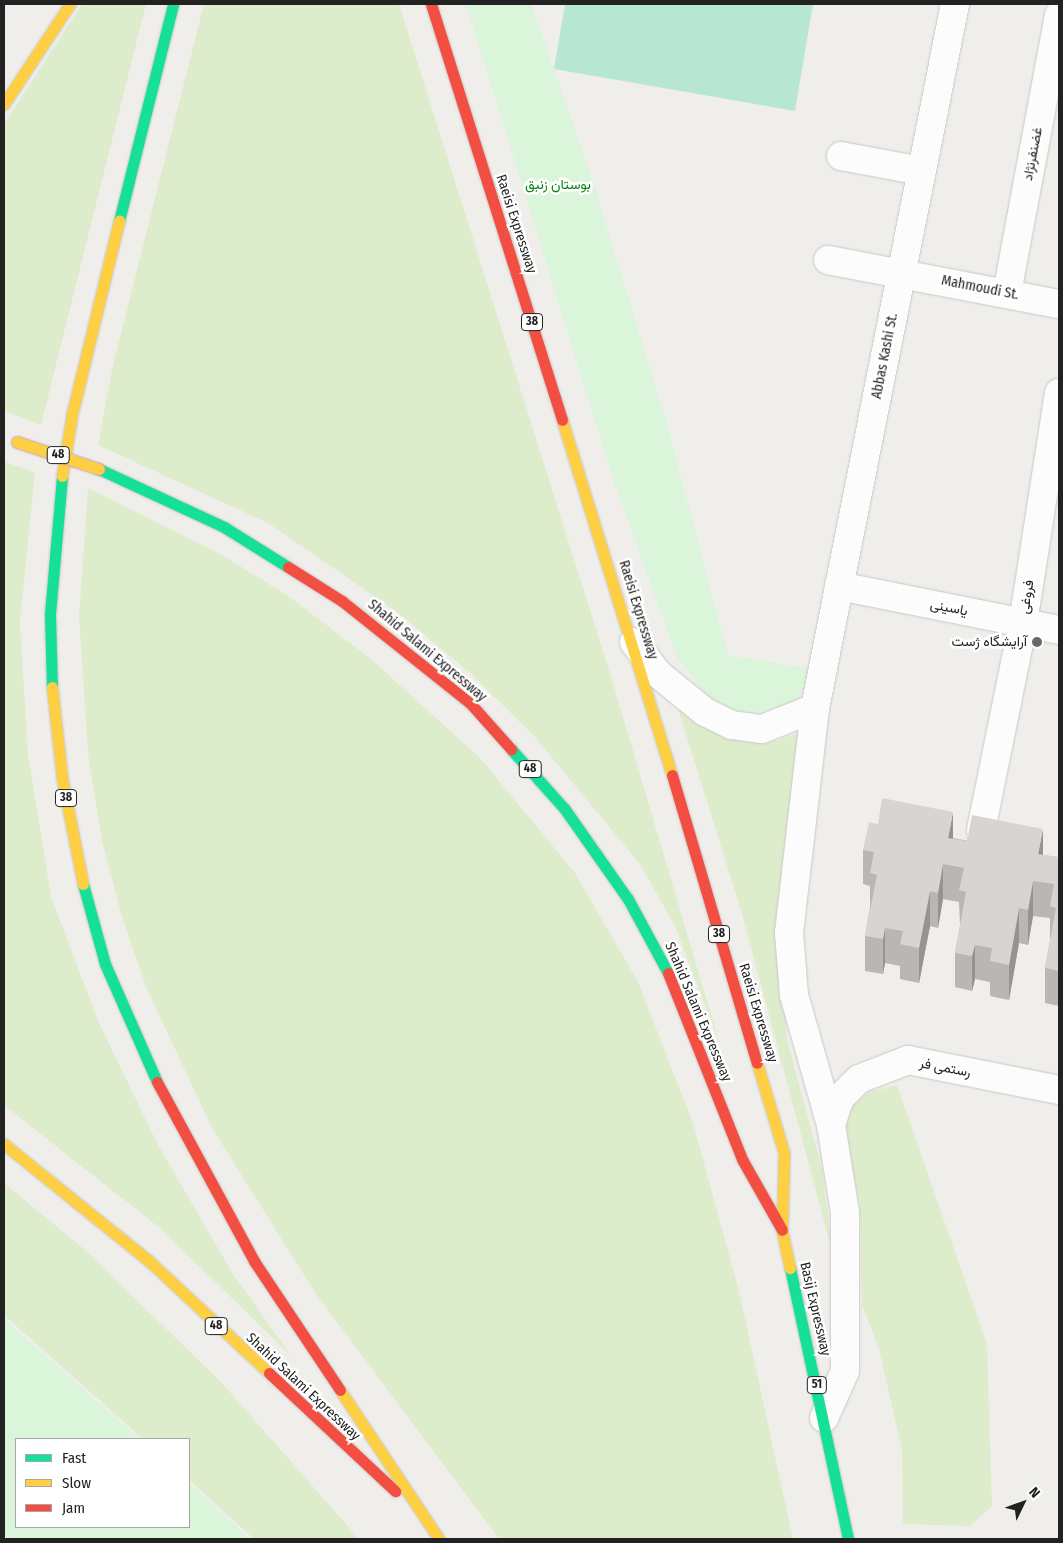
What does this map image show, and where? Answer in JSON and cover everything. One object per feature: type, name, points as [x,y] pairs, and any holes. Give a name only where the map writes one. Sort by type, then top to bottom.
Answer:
[{"type":"highway","points":[[4,104],[70,4]]},
{"type":"highway","name":"38","points":[[173,4],[72,414],[60,495],[50,614],[52,692],[62,778],[80,874],[105,964],[162,1094],[254,1261],[423,1515]]},
{"type":"highway","name":"Raeisi Expressway","points":[[431,4],[632,640],[784,1154],[782,1231]]},
{"type":"highway","name":"Shahid Salami Expressway","points":[[4,438],[98,469],[224,527],[312,580],[421,662],[470,703],[564,808],[628,899],[663,961],[743,1162],[782,1231]]},
{"type":"highway","name":"Shahid Salami Expressway","points":[[4,1144],[148,1260],[308,1414],[423,1515]]},
{"type":"highway","name":"Basij Expressway","points":[[782,1231],[824,1418],[848,1539]]},
{"type":"highway","points":[[423,1515],[439,1539]]},
{"type":"street","name":"Abbas Kashi St.","points":[[824,1418],[845,1371],[845,1213],[831,1125],[794,995],[789,934],[815,708],[956,4]]},
{"type":"street","name":"غضنفرنژاد","points":[[1007,293],[1059,14]]},
{"type":"street","points":[[841,156],[922,170]]},
{"type":"street","name":"Mahmoudi St.","points":[[828,260],[902,272],[1059,304]]},
{"type":"street","name":"فروغی","points":[[981,830],[1023,623],[1059,393]]},
{"type":"street","name":"یاسینی","points":[[839,586],[1059,630]]},
{"type":"street","points":[[632,640],[657,673],[705,712],[732,725],[762,729],[815,708]]},
{"type":"street","name":"رستمی فر","points":[[831,1125],[840,1098],[859,1079],[908,1060],[1059,1090]]},
{"type":"green space","points":[[82,4],[146,4],[41,425],[4,411],[4,124]]},
{"type":"green space","points":[[204,4],[399,4],[613,683],[720,1045],[675,926],[640,864],[534,736],[469,672],[397,612],[268,523],[98,445],[113,365]]},
{"type":"green space","name":"بوستان زنبق","points":[[466,4],[531,4],[589,169],[667,424],[728,655],[811,669],[807,685],[794,703],[744,716],[713,706],[677,657],[613,479]]},
{"type":"green space","points":[[565,4],[813,4],[795,111],[554,69]]},
{"type":"green space","points":[[4,462],[35,472],[20,623],[28,754],[51,897],[99,1023],[158,1145],[233,1274],[292,1357],[161,1229],[4,1105]]},
{"type":"green space","points":[[88,488],[224,556],[291,598],[371,659],[481,759],[575,873],[638,982],[693,1123],[739,1291],[793,1539],[499,1539],[314,1291],[212,1128],[147,989],[122,917],[102,841],[88,753],[79,616]]},
{"type":"green space","points":[[676,702],[734,739],[766,744],[803,732],[778,920],[787,1040],[822,1169],[833,1255],[741,910]]},
{"type":"green space","points":[[897,1085],[987,1344],[992,1506],[970,1526],[903,1524],[902,1450],[879,1349],[862,1305],[860,1202],[842,1133],[852,1105],[870,1092]]},
{"type":"green space","points":[[4,1183],[84,1249],[221,1382],[359,1539],[254,1539],[190,1481],[190,1438],[142,1438],[4,1315]]},
{"type":"green space","points":[[4,1319],[139,1438],[15,1438],[15,1528],[190,1528],[190,1484],[250,1539],[4,1539]]},
{"type":"building","points":[[882,798],[953,812],[948,838],[967,841],[972,815],[1043,829],[1038,854],[1058,857],[1059,848],[1059,971],[1045,968],[1056,908],[1050,906],[1054,884],[1033,881],[1028,910],[1019,908],[1009,965],[990,961],[992,948],[975,945],[972,956],[955,953],[966,892],[959,890],[964,868],[943,864],[938,893],[930,891],[919,948],[900,944],[903,931],[885,928],[883,939],[865,936],[877,875],[870,873],[874,852],[863,850],[869,822],[878,824]]},
{"type":"traffic: fast","points":[[119,221],[173,4]]},
{"type":"traffic: fast","points":[[99,469],[224,527],[288,567]]},
{"type":"traffic: fast","points":[[52,687],[50,614],[62,476]]},
{"type":"traffic: fast","points":[[511,749],[564,808],[628,899],[668,973]]},
{"type":"traffic: fast","points":[[83,884],[105,964],[157,1082]]},
{"type":"traffic: fast","points":[[790,1268],[848,1539]]},
{"type":"traffic: slow","points":[[4,104],[70,4]]},
{"type":"traffic: slow","points":[[62,476],[72,414],[119,221]]},
{"type":"traffic: slow","points":[[562,420],[672,775]]},
{"type":"traffic: slow","points":[[17,442],[99,469]]},
{"type":"traffic: slow","points":[[52,687],[62,778],[83,884]]},
{"type":"traffic: slow","points":[[757,1063],[784,1153],[782,1231],[790,1268]]},
{"type":"traffic: slow","points":[[4,1144],[148,1260],[269,1373]]},
{"type":"traffic: slow","points":[[340,1390],[439,1539]]},
{"type":"traffic: jam","points":[[431,4],[562,420]]},
{"type":"traffic: jam","points":[[288,567],[342,601],[470,703],[511,749]]},
{"type":"traffic: jam","points":[[672,775],[757,1063]]},
{"type":"traffic: jam","points":[[668,973],[743,1161],[782,1230]]},
{"type":"traffic: jam","points":[[157,1082],[254,1261],[340,1390]]},
{"type":"traffic: jam","points":[[269,1373],[395,1491]]},
{"type":"place","name":"آرایشگاه ژست","points":[[1037,642]]}]
